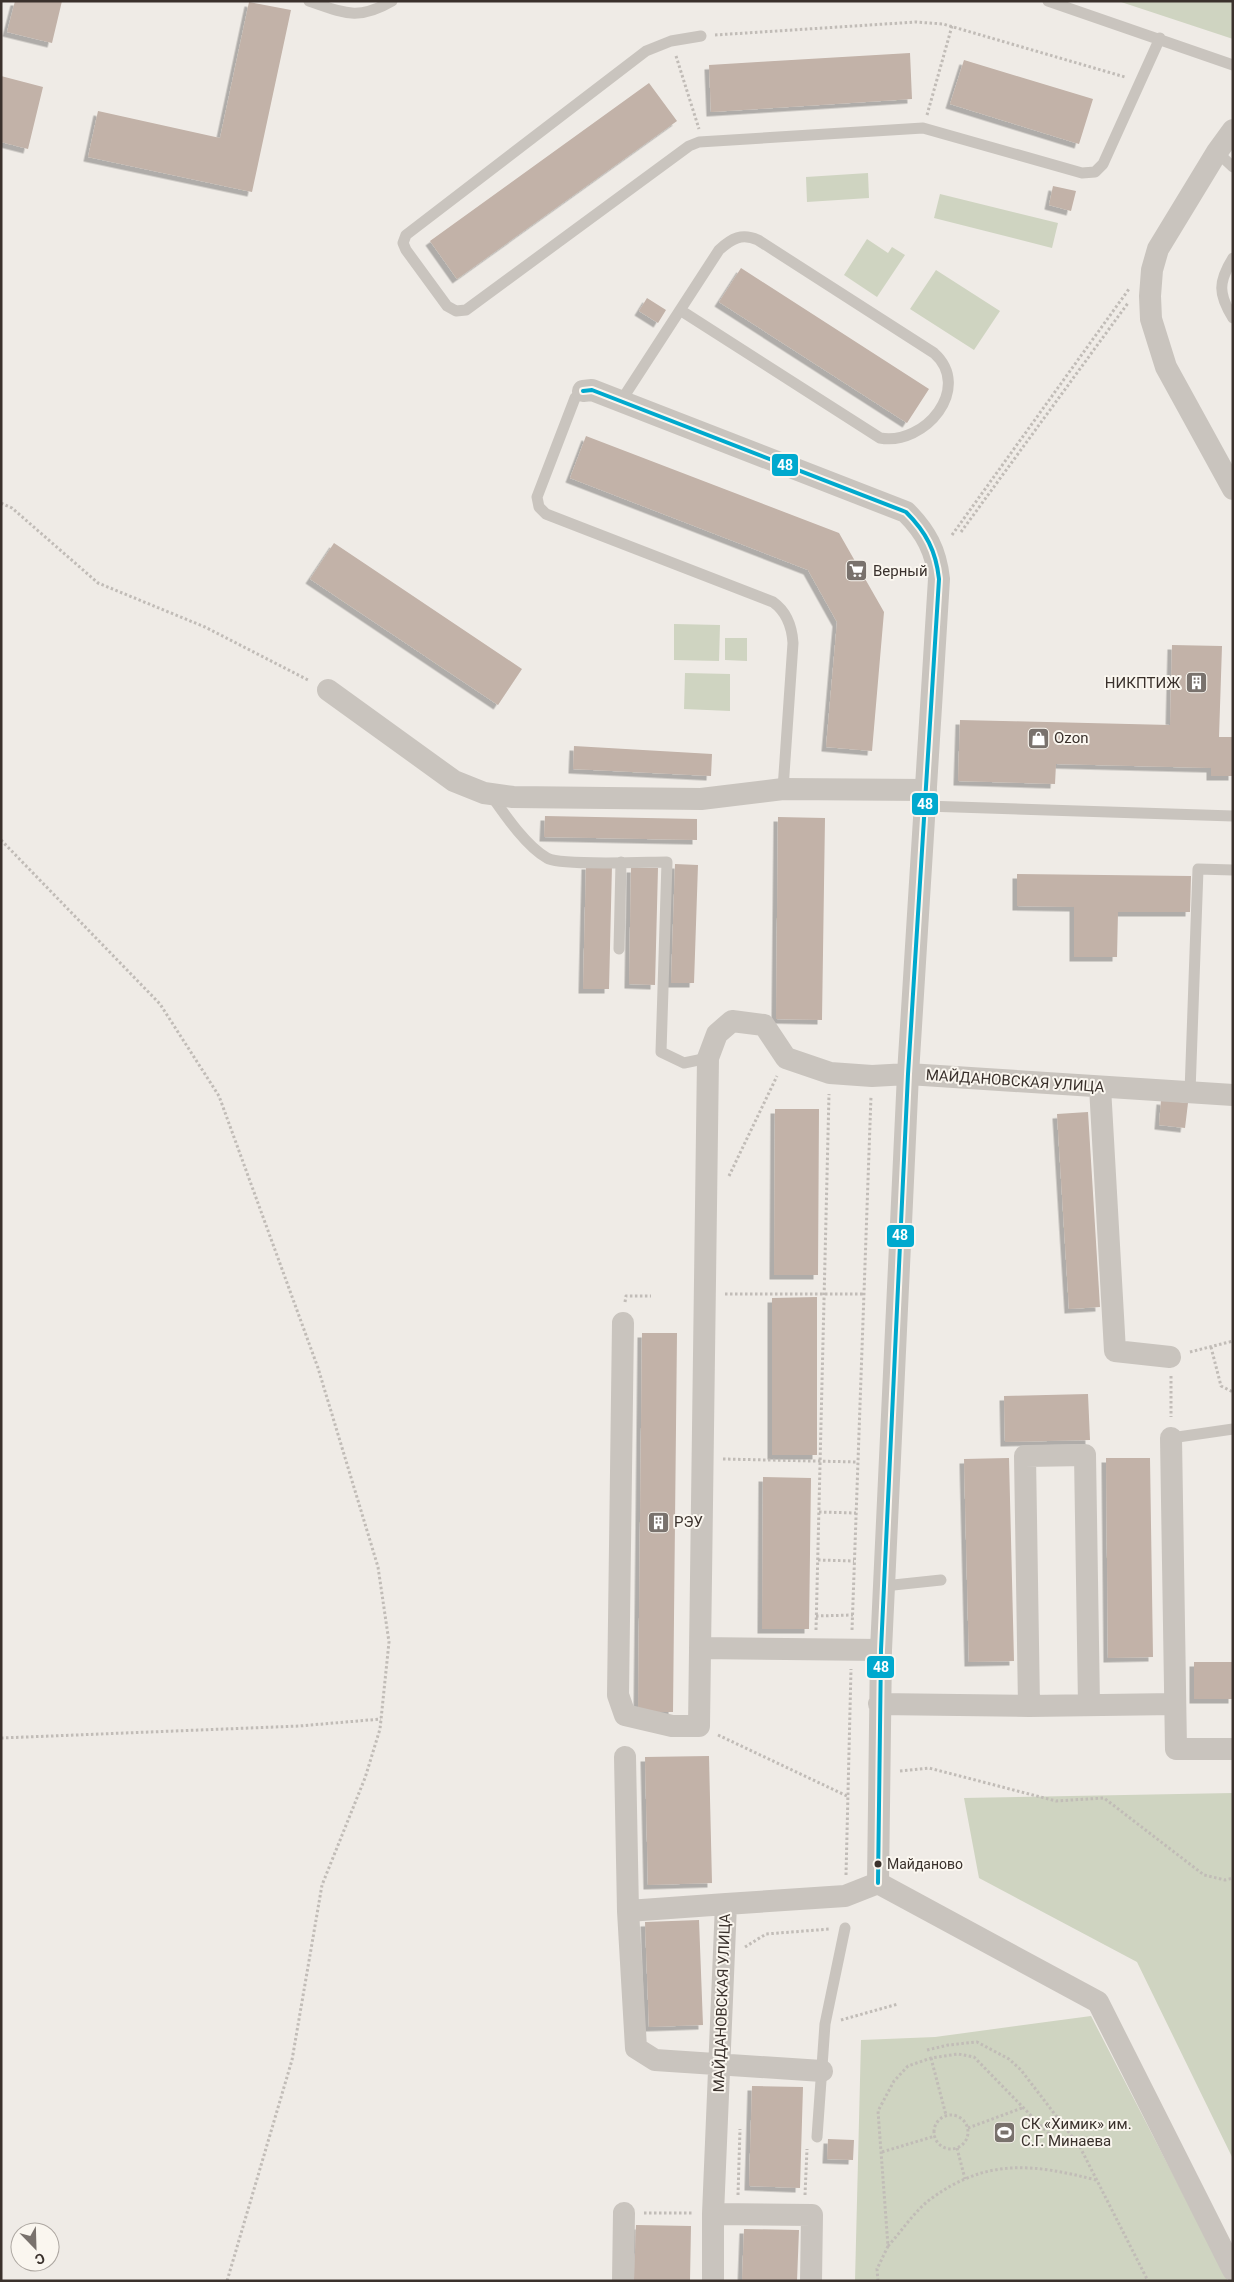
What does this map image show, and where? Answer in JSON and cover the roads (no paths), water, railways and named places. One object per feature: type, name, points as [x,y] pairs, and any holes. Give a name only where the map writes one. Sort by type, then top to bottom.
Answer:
[{"type":"street","points":[[1233,130],[1225,159],[1158,249],[1152,270],[1150,319],[1166,367],[1233,489]]},
{"type":"street","points":[[583,391],[592,390],[906,512],[921,527],[930,541],[937,561],[939,579],[908,1074],[872,1076],[830,1073],[786,1058],[764,1025],[732,1021],[717,1034],[708,1058],[699,1726],[672,1726],[625,1715],[618,1695],[623,1323]]},
{"type":"street","points":[[328,690],[454,781],[490,794],[513,797],[701,799],[783,789],[926,798]]},
{"type":"street","name":"МАЙДАНОВСКАЯ УЛИЦА","points":[[713,2281],[713,2214],[726,1904],[845,1896],[878,1883],[881,1650],[908,1074],[1233,1095]]},
{"type":"street","points":[[1100,1087],[1115,1351],[1170,1357]]},
{"type":"street","points":[[1171,1438],[1176,1749],[1233,1749]]},
{"type":"street","points":[[1029,1706],[1025,1456],[1085,1455],[1089,1705]]},
{"type":"street","points":[[700,1648],[881,1650]]},
{"type":"street","points":[[879,1704],[1029,1706],[1175,1704]]},
{"type":"street","points":[[625,1757],[628,1911],[636,2048],[654,2060],[719,2063],[822,2072]]},
{"type":"street","points":[[878,1883],[1098,2002],[1233,2270]]},
{"type":"street","points":[[628,1911],[726,1904]]},
{"type":"street","points":[[622,2281],[624,2212]]},
{"type":"street","points":[[713,2214],[812,2215],[811,2281]]},
{"type":"lane","points":[[309,1],[346,14],[362,15],[376,11],[392,1]]},
{"type":"lane","points":[[1048,1],[1160,38],[1233,65]]},
{"type":"lane","points":[[701,36],[671,41],[638,57],[406,235],[403,243],[447,306],[456,312],[466,310],[689,146],[702,141],[923,128],[1082,173],[1094,172],[1103,164],[1160,38]]},
{"type":"lane","points":[[621,401],[680,310],[719,250],[729,241],[748,236],[758,240],[934,353],[942,360],[946,370],[948,381],[944,403],[931,422],[913,435],[892,440],[880,438],[680,310]]},
{"type":"lane","points":[[1233,258],[1222,276],[1221,294],[1233,318]]},
{"type":"lane","points":[[583,391],[576,398],[537,497],[539,508],[546,514],[764,599],[780,608],[790,625],[793,643],[783,789]]},
{"type":"lane","points":[[490,794],[514,828],[548,859],[575,862],[668,862],[661,1052],[684,1063],[708,1058]]},
{"type":"lane","points":[[926,798],[1233,816]]},
{"type":"lane","points":[[619,949],[621,862]]},
{"type":"lane","points":[[1190,1092],[1198,869],[1233,870]]},
{"type":"lane","points":[[1171,1438],[1233,1429]]},
{"type":"lane","points":[[884,1586],[941,1580]]},
{"type":"lane","points":[[817,2137],[825,2024],[845,1928]]},
{"type":"place","name":"Верный","points":[[857,571]]},
{"type":"place","name":"НИКПТИЖ","points":[[1196,683]]},
{"type":"place","name":"Ozon","points":[[1038,738]]},
{"type":"place","name":"РЭУ","points":[[658,1522]]},
{"type":"place","name":"Майданово","points":[[878,1864]]},
{"type":"place","name":"СК «Химик» им. С.Г. Минаева","points":[[1005,2133]]}]
